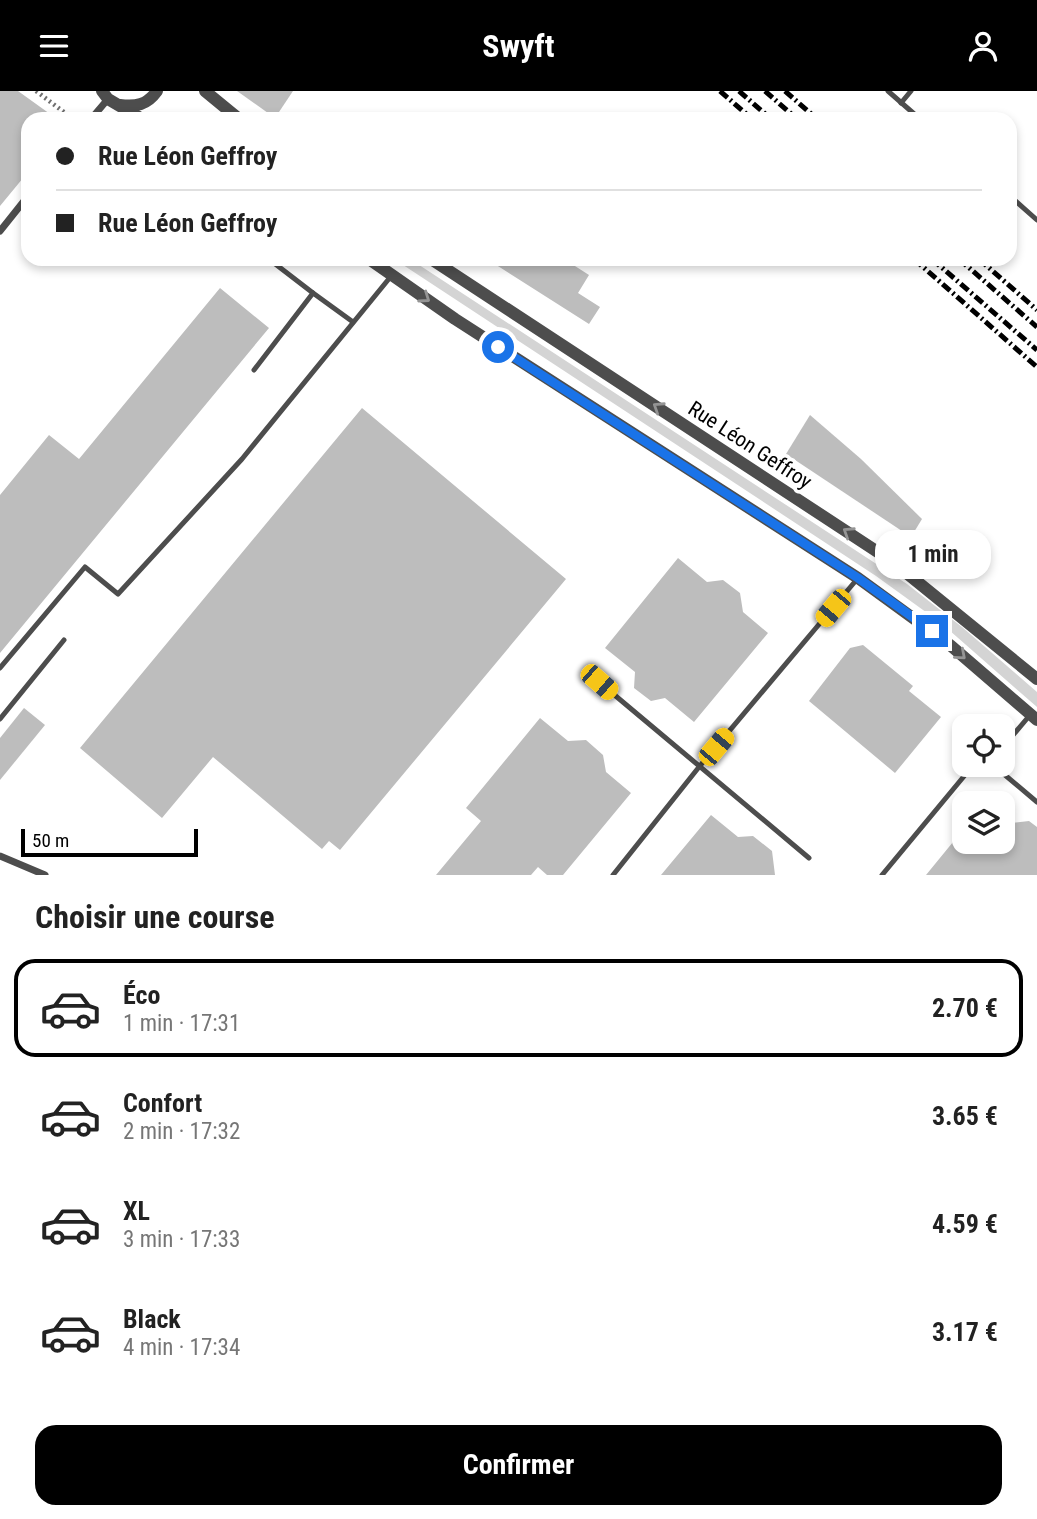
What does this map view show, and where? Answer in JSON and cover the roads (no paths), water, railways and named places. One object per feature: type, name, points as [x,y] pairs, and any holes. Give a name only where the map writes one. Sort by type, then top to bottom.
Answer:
[{"type":"street","points":[[110,98],[132,107],[145,103],[157,91]]},
{"type":"street","points":[[205,91],[230,112]]},
{"type":"street","points":[[97,112],[110,98]]},
{"type":"street","points":[[110,98],[131,112]]},
{"type":"street","points":[[0,230],[21,204]]},
{"type":"street","points":[[379,266],[455,319],[858,578],[950,645],[1034,718]]},
{"type":"street","name":"Rue Léon Geffroy","points":[[442,266],[893,562],[1037,679]]},
{"type":"street","points":[[0,856],[45,875]]},
{"type":"lane","points":[[888,91],[912,112]]},
{"type":"lane","points":[[901,103],[911,91]]},
{"type":"lane","points":[[1017,202],[1037,220]]},
{"type":"lane","points":[[278,266],[353,323]]},
{"type":"lane","points":[[0,668],[85,567],[118,594],[242,459],[392,275]]},
{"type":"lane","points":[[254,370],[313,293]]},
{"type":"lane","points":[[613,875],[699,767],[858,578]]},
{"type":"lane","points":[[0,719],[64,640]]},
{"type":"lane","points":[[599,682],[809,858]]},
{"type":"lane","points":[[1015,736],[1034,718]]},
{"type":"lane","points":[[882,875],[963,777]]},
{"type":"lane","points":[[1007,777],[1037,802]]},
{"type":"railway","points":[[720,91],[744,112]]},
{"type":"railway","points":[[739,91],[763,112]]},
{"type":"railway","points":[[765,91],[789,112]]},
{"type":"railway","points":[[785,91],[809,112]]},
{"type":"railway","points":[[922,266],[1037,367]]},
{"type":"railway","points":[[940,266],[1037,350]]},
{"type":"railway","points":[[967,266],[1037,327]]},
{"type":"railway","points":[[987,266],[1037,310]]}]
